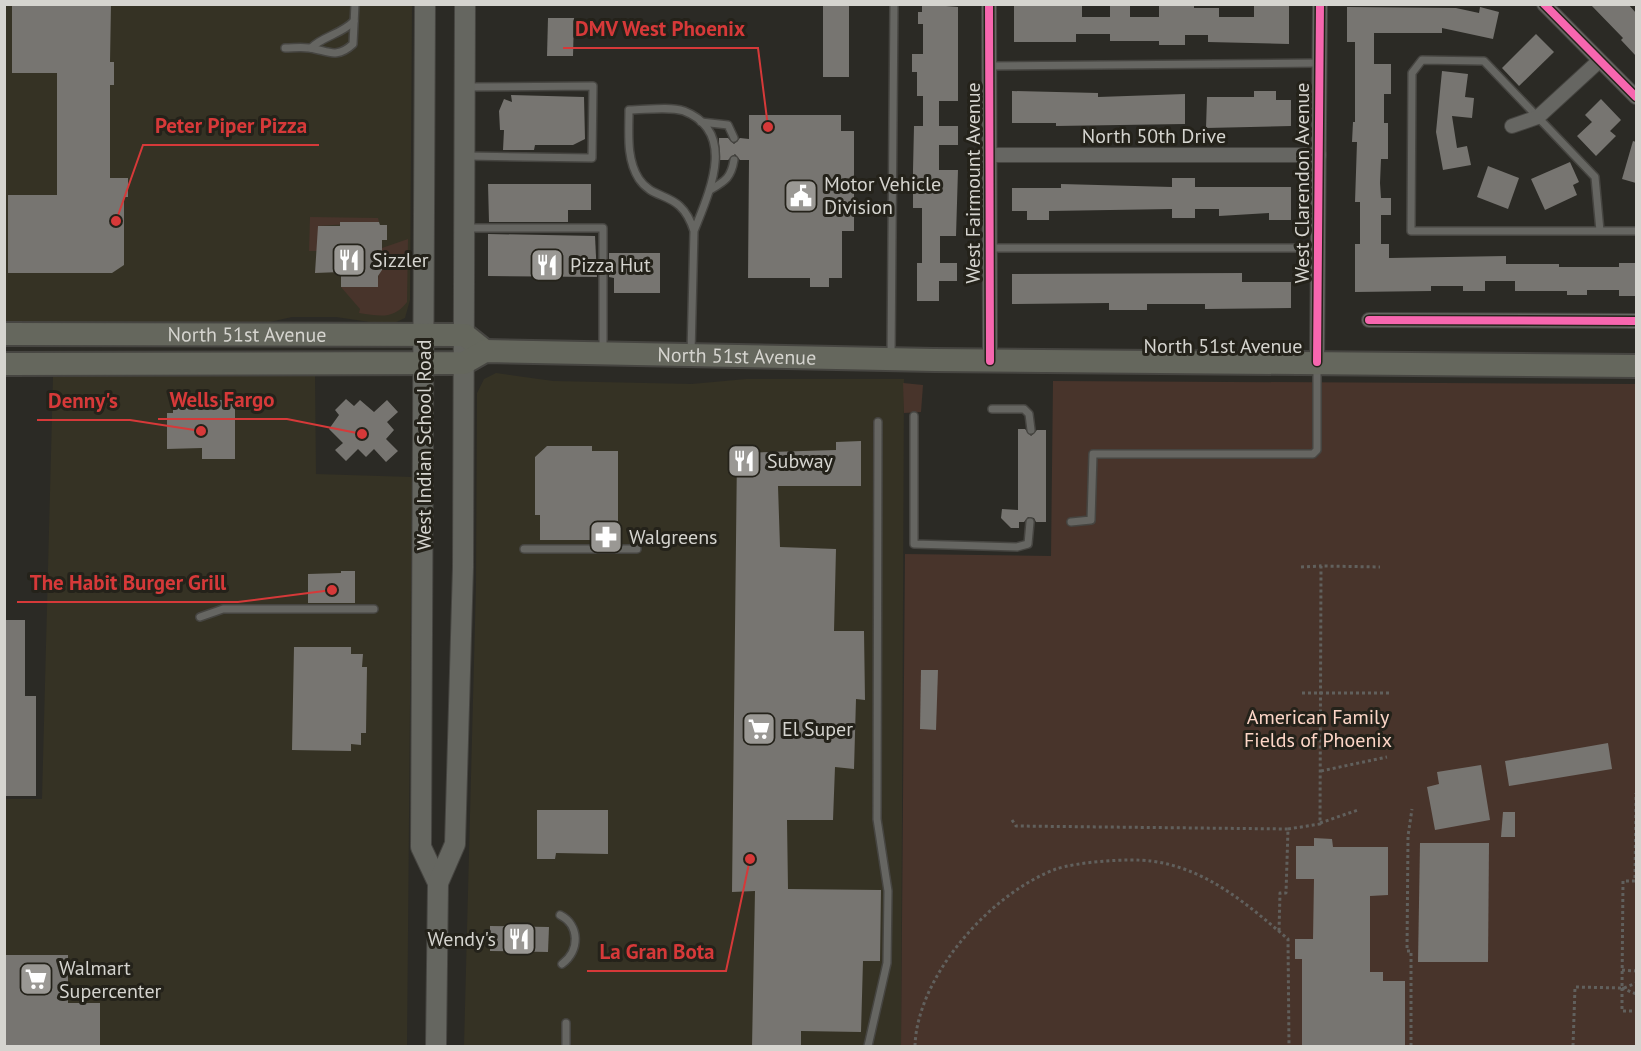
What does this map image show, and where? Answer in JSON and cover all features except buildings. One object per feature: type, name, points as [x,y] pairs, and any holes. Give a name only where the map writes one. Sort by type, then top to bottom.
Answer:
[{"type":"main road","name":"West Indian School Road","points":[[425,4],[421,848],[438,883]]},
{"type":"main road","name":"West Indian School Road","points":[[436,1047],[438,883],[455,844],[465,335],[465,4]]},
{"type":"main road","name":"North 51st Avenue","points":[[4,334],[465,335]]},
{"type":"main road","points":[[465,335],[485,351]]},
{"type":"main road","name":"North 51st Avenue","points":[[4,364],[464,363],[485,351],[691,353],[990,361],[1636,366]]},
{"type":"street","name":"West Fairmount Avenue","points":[[989,4],[990,361]]},
{"type":"street","name":"West Clarendon Avenue","points":[[1317,362],[1320,4]]},
{"type":"street","points":[[1544,4],[1636,97]]},
{"type":"street","points":[[1512,126],[1538,117],[1599,61]]},
{"type":"street","name":"North 50th Drive","points":[[990,155],[1319,155]]},
{"type":"street","points":[[1369,320],[1636,321]]},
{"type":"lane","points":[[285,48],[311,48],[320,53],[343,52],[352,44],[355,4]]},
{"type":"lane","points":[[891,358],[894,4]]},
{"type":"lane","points":[[311,48],[317,42],[348,29],[354,21]]},
{"type":"lane","points":[[1600,231],[1595,177],[1484,62],[1422,60],[1412,73],[1411,231],[1600,231],[1636,231]]},
{"type":"lane","points":[[989,66],[1319,63]]},
{"type":"lane","points":[[465,87],[592,86],[591,158],[465,156]]},
{"type":"lane","points":[[691,353],[694,231],[690,217],[680,206],[639,180],[631,160],[629,110],[682,110],[709,129],[716,142],[710,190],[694,231]]},
{"type":"lane","points":[[701,122],[728,125],[734,138]]},
{"type":"lane","points":[[710,190],[727,180],[732,174],[734,160]]},
{"type":"lane","points":[[465,228],[602,227],[604,239],[603,352]]},
{"type":"lane","points":[[990,248],[1319,248]]},
{"type":"lane","points":[[1071,522],[1090,520],[1093,454],[1314,454],[1317,450],[1317,362]]},
{"type":"lane","points":[[992,409],[1024,409],[1029,414],[1031,430]]},
{"type":"lane","points":[[914,416],[914,544],[1017,547],[1028,544],[1030,522]]},
{"type":"lane","points":[[868,1047],[887,963],[888,891],[877,819],[878,422]]},
{"type":"lane","points":[[525,549],[638,549]]},
{"type":"lane","points":[[200,617],[223,609],[374,609]]},
{"type":"lane","points":[[560,915],[567,918],[575,931],[576,943],[573,953],[562,964]]},
{"type":"lane","points":[[566,1023],[566,1047]]},
{"type":"path","points":[[1320,824],[1321,566]]},
{"type":"path","points":[[1300,567],[1380,567]]},
{"type":"path","points":[[1302,693],[1392,693]]},
{"type":"path","points":[[1321,771],[1387,758]]},
{"type":"path","points":[[1636,793],[1635,881],[1623,881],[1622,970],[1622,1011],[1636,1011]]},
{"type":"path","points":[[1411,1047],[1408,848],[1412,809]]},
{"type":"path","points":[[1012,820],[1016,826],[1288,829],[1320,824],[1358,810]]},
{"type":"path","points":[[1279,932],[1280,893],[1286,893],[1288,829]]},
{"type":"path","points":[[915,1047],[924,1004],[938,971],[987,913],[1033,880],[1056,869],[1086,863],[1151,861],[1197,875],[1225,888],[1249,905],[1288,939],[1289,1047]]},
{"type":"path","points":[[1622,970],[1636,971]]},
{"type":"path","points":[[1573,1047],[1575,987],[1622,988],[1636,983]]},
{"type":"path","points":[[1622,988],[1636,994]]},
{"type":"shaded area","points":[[5,5],[412,5],[410,300],[405,318],[390,325],[336,317],[292,317],[261,324],[5,323]]},
{"type":"shaded area","points":[[496,373],[553,381],[692,384],[746,379],[904,379],[901,1046],[464,1046],[476,584],[477,393],[484,379]]},
{"type":"shaded area","points":[[315,376],[316,474],[412,477],[407,1046],[5,1046],[5,799],[42,799],[53,377]]},
{"type":"green space","points":[[310,217],[378,218],[379,222],[318,226],[318,251],[309,251]]},
{"type":"green space","points":[[408,239],[407,302],[397,312],[391,314],[380,316],[359,313],[360,309],[341,287],[377,287],[382,248]]},
{"type":"green space","name":"American Family Fields of Phoenix","points":[[1053,381],[1636,384],[1636,1046],[901,1046],[905,554],[1051,556]]},
{"type":"green space","points":[[903,383],[923,385],[921,412],[904,413]]},
{"type":"cycle path","points":[[989,4],[990,361]]},
{"type":"cycle path","points":[[1317,362],[1320,4]]},
{"type":"cycle path","points":[[1544,4],[1636,97]]},
{"type":"cycle path","points":[[1369,320],[1636,321]]},
{"type":"place","name":"DMV West Phoenix","points":[[768,127]]},
{"type":"place","name":"Motor Vehicle Division","points":[[801,196]]},
{"type":"place","name":"Peter Piper Pizza","points":[[116,221]]},
{"type":"place","name":"Sizzler","points":[[349,260]]},
{"type":"place","name":"Pizza Hut","points":[[547,265]]},
{"type":"place","name":"Denny's","points":[[201,431]]},
{"type":"place","name":"Wells Fargo","points":[[362,434]]},
{"type":"place","name":"Subway","points":[[744,461]]},
{"type":"place","name":"Walgreens","points":[[606,537]]},
{"type":"place","name":"The Habit Burger Grill","points":[[332,590]]},
{"type":"place","name":"El Super","points":[[759,729]]},
{"type":"place","name":"La Gran Bota","points":[[750,859]]},
{"type":"place","name":"Wendy's","points":[[519,939]]},
{"type":"place","name":"Walmart Supercenter","points":[[36,979]]}]
